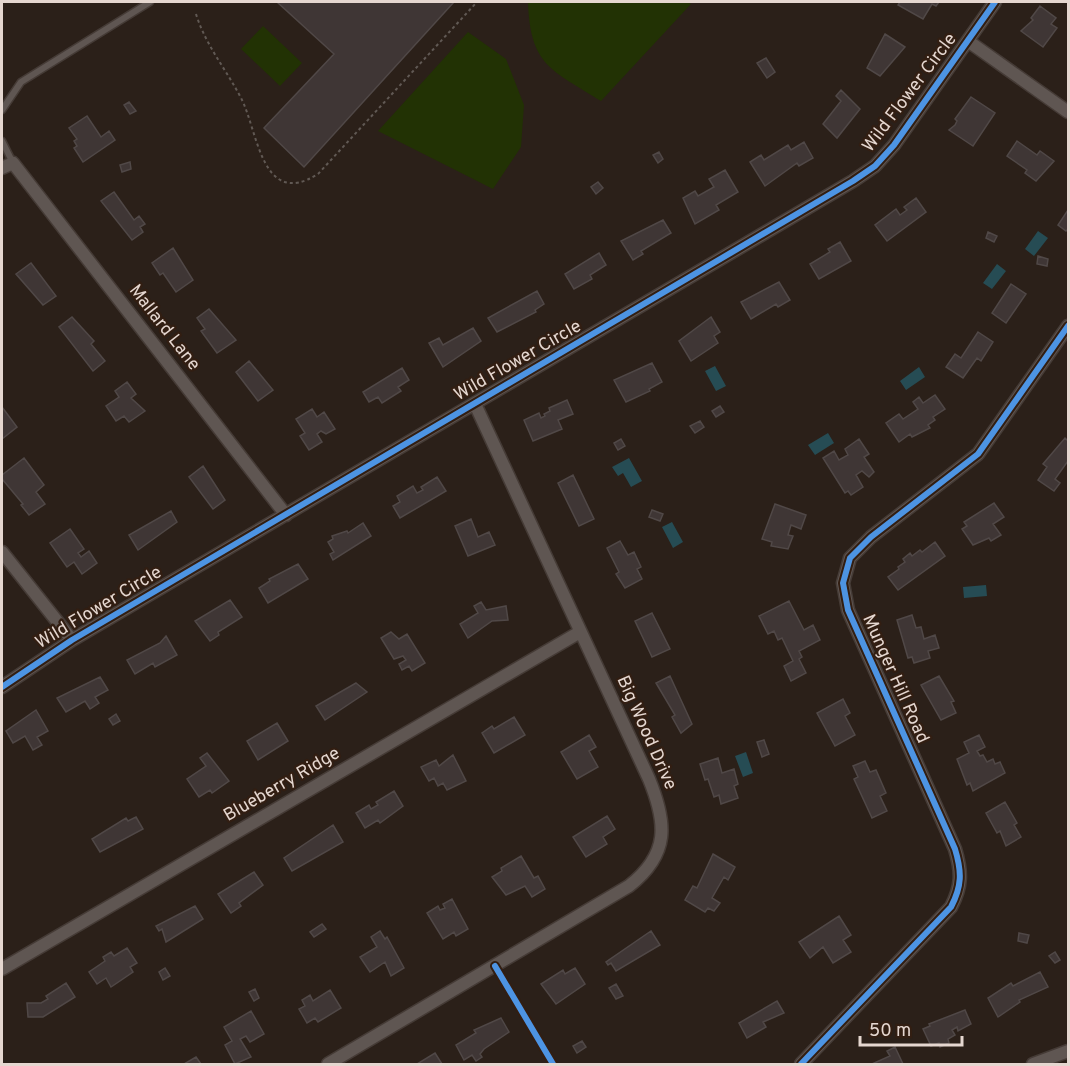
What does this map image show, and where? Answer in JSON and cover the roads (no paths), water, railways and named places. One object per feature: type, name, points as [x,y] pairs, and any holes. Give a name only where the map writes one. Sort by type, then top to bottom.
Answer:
[{"type":"street","name":"Wild Flower Circle","points":[[2,687],[72,640],[830,196],[875,166],[894,145],[995,2]]},
{"type":"street","points":[[968,41],[1068,112]]},
{"type":"street","name":"Mallard Lane","points":[[7,166],[286,514]]},
{"type":"street","name":"Munger Hill Road","points":[[801,1065],[940,920],[951,907],[961,882],[961,866],[955,849],[848,610],[843,583],[845,568],[850,558],[870,537],[978,454],[1068,326]]},
{"type":"street","name":"Big Wood Drive","points":[[328,1065],[629,886],[644,875],[653,862],[663,832],[656,797],[475,404]]},
{"type":"street","points":[[2,552],[72,640]]},
{"type":"street","name":"Blueberry Ridge","points":[[3,965],[580,632]]},
{"type":"street","points":[[1033,1065],[1068,1052]]},
{"type":"lane","points":[[2,110],[21,82],[150,2]]},
{"type":"lane","points":[[2,141],[7,166]]},
{"type":"water","points":[[1038,231],[1048,238],[1034,256],[1025,249]]},
{"type":"water","points":[[997,264],[1006,271],[992,289],[983,283]]},
{"type":"water","points":[[715,366],[726,386],[716,391],[705,371]]},
{"type":"water","points":[[919,367],[925,377],[906,390],[900,381]]},
{"type":"water","points":[[828,433],[834,443],[815,455],[808,445]]},
{"type":"water","points":[[629,458],[642,481],[631,487],[623,473],[618,476],[612,467]]},
{"type":"water","points":[[672,522],[683,542],[673,548],[662,527]]},
{"type":"water","points":[[986,585],[987,596],[964,598],[963,587]]},
{"type":"water","points":[[746,752],[753,773],[743,777],[735,756]]}]
